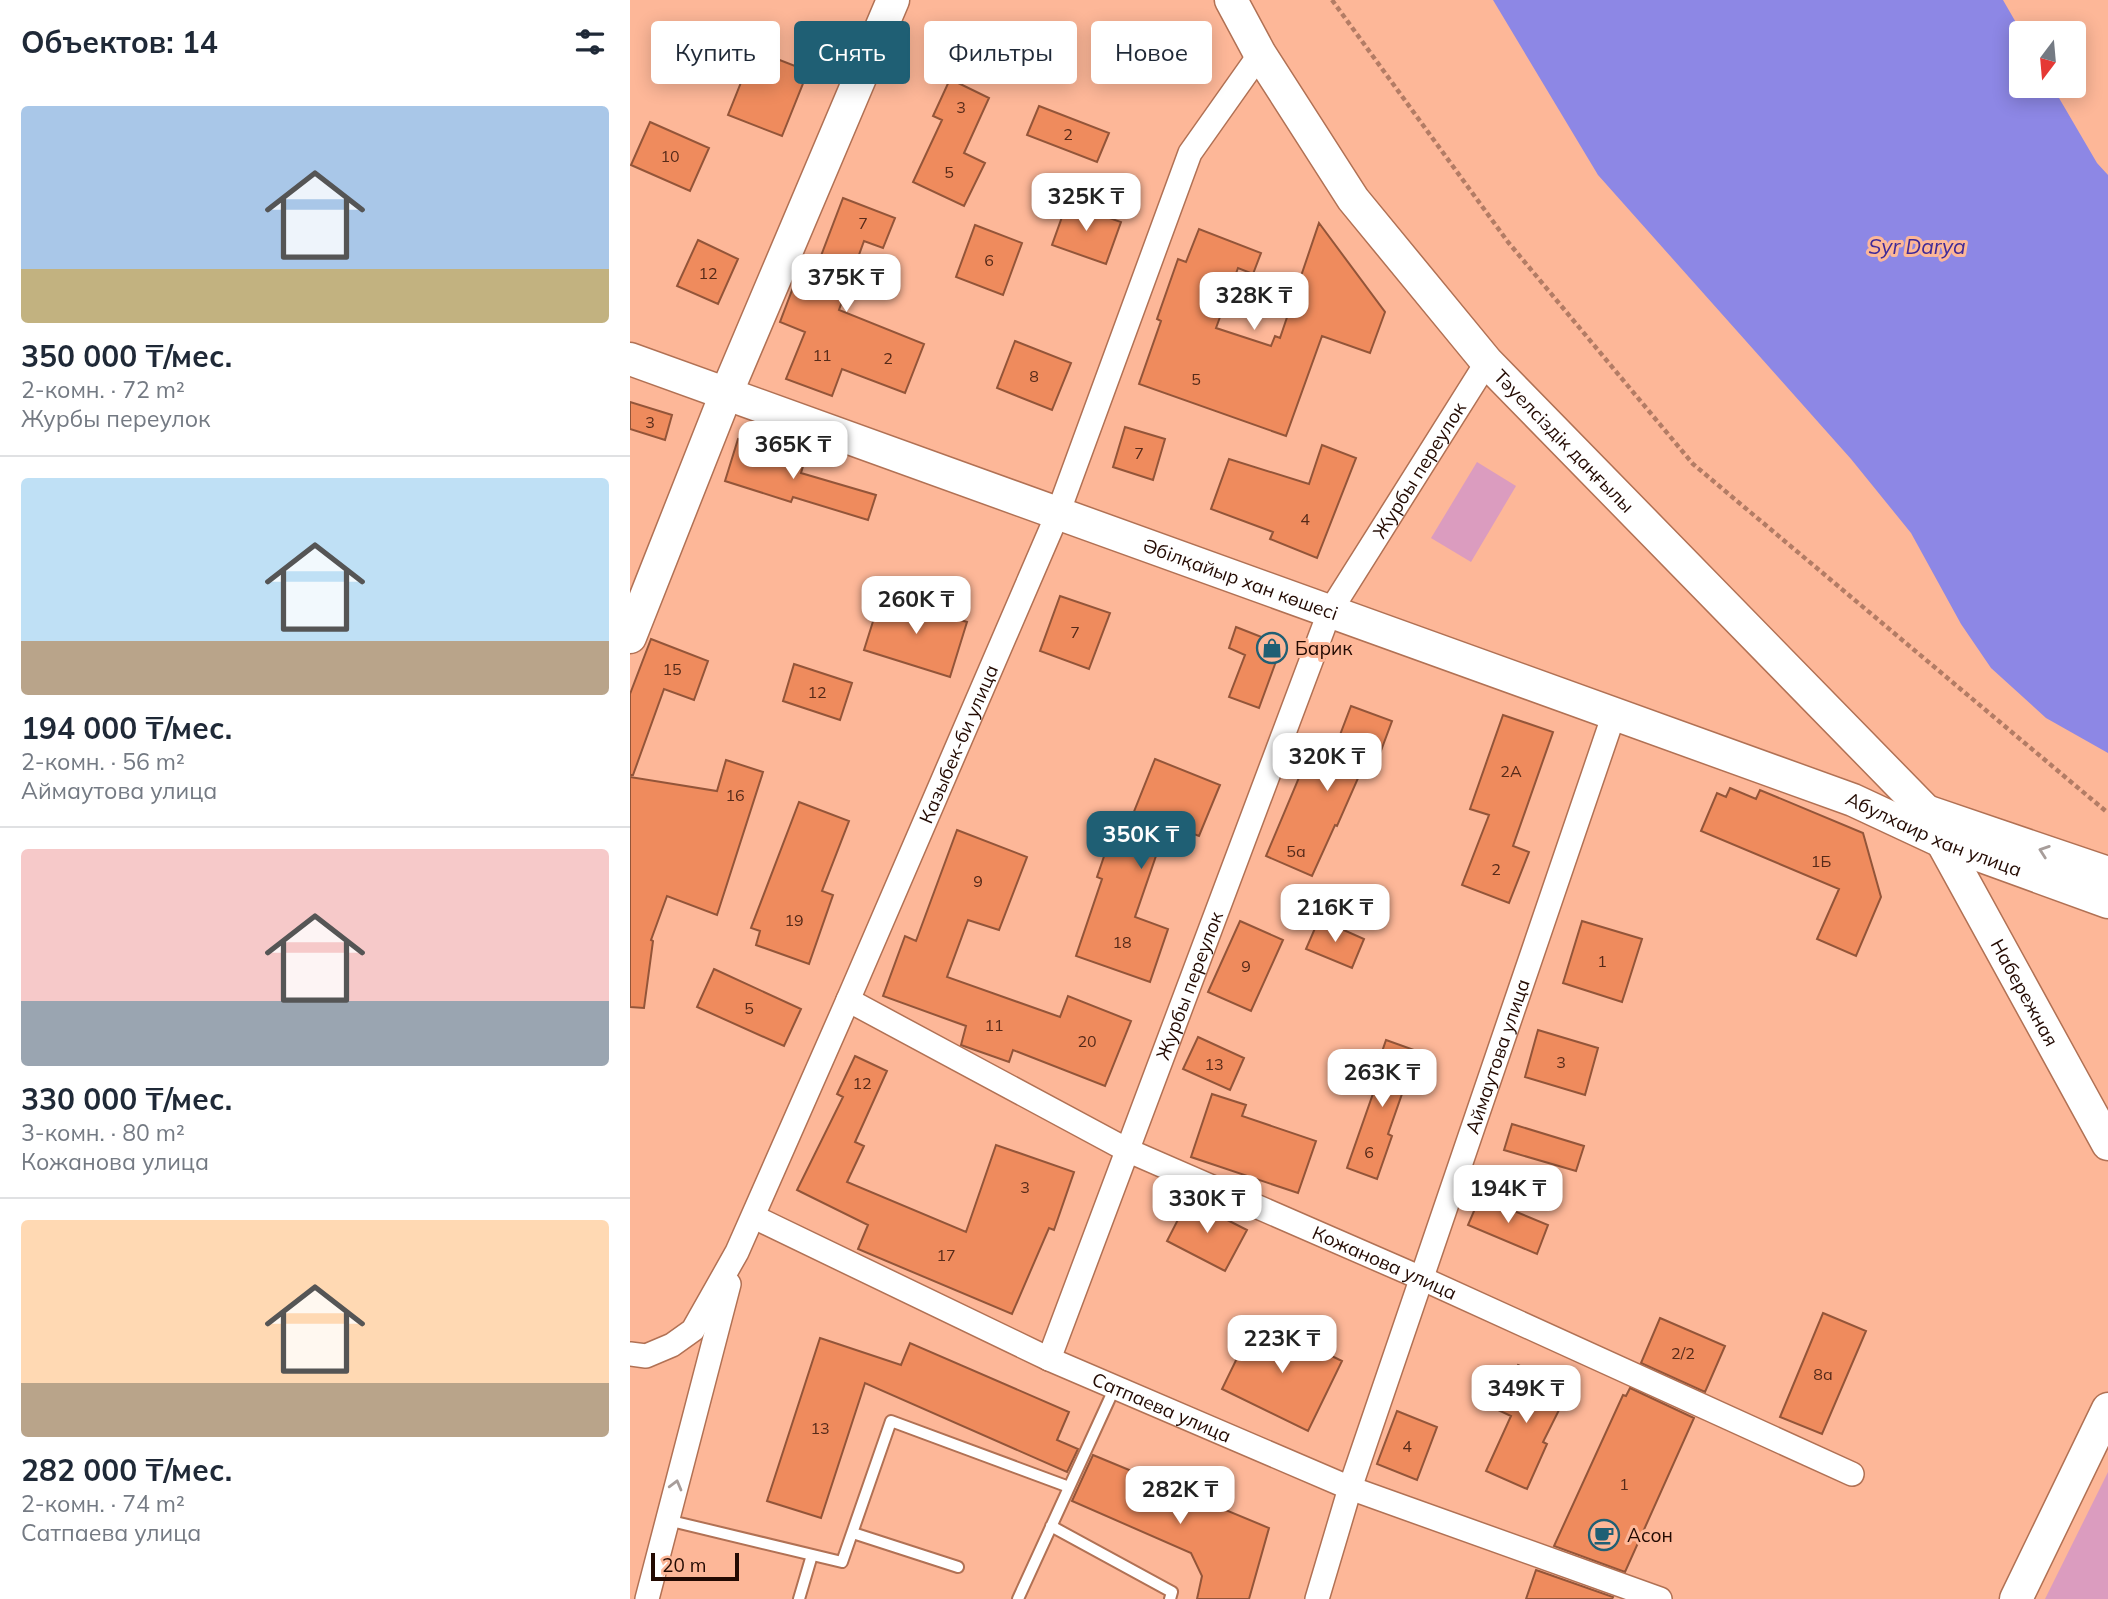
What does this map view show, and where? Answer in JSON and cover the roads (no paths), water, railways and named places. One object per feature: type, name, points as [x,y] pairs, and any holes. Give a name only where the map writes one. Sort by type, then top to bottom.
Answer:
[{"type":"street","points":[[630,637],[726,394],[892,0]]},
{"type":"street","name":"Тәуелсіздік даңғылы","points":[[1231,0],[1261,54],[1353,199],[1487,362],[1924,809],[1943,842]]},
{"type":"street","name":"Казыбек-би улица","points":[[630,1354],[646,1356],[672,1345],[693,1330],[754,1217],[1058,513],[1190,153],[1261,54]]},
{"type":"street","name":"Әбілқайыр хан көшесі","points":[[630,359],[1853,800]]},
{"type":"street","name":"Журбы переулок","points":[[1049,1359],[1329,613],[1487,362]]},
{"type":"street","name":"Аймаутова улица","points":[[1317,1599],[1350,1488],[1614,714]]},
{"type":"street","name":"Абулхаир хан улица","points":[[1853,800],[1924,809],[2108,873]]},
{"type":"street","name":"Абулхаир хан улица","points":[[1853,800],[1943,842],[2108,902]]},
{"type":"street","name":"Набережная","points":[[1943,842],[2108,1142]]},
{"type":"street","name":"Кожанова улица","points":[[848,1000],[1127,1150],[1421,1278],[1852,1474]]},
{"type":"street","name":"Сатпаева улица","points":[[754,1217],[1049,1359],[1350,1488],[1660,1599]]},
{"type":"street","points":[[647,1599],[737,1252]]},
{"type":"street","points":[[2016,1599],[2108,1409]]},
{"type":"lane","points":[[1018,1599],[1115,1387]]},
{"type":"lane","points":[[667,1520],[842,1562],[891,1421],[1069,1487]]},
{"type":"lane","points":[[1051,1526],[1172,1592],[1170,1599]]},
{"type":"lane","points":[[853,1533],[958,1567]]},
{"type":"lane","points":[[799,1599],[811,1555]]},
{"type":"water","name":"Syr Darya","points":[[1493,0],[2003,0],[2015,21],[2009,21],[2009,98],[2059,98],[2097,163],[2108,175],[2108,753],[2046,718],[1991,668],[1961,624],[1911,533],[1851,459],[1598,175]]},
{"type":"place","name":"Барик","points":[[1272,648]]},
{"type":"place","name":"Асон","points":[[1604,1535]]}]
